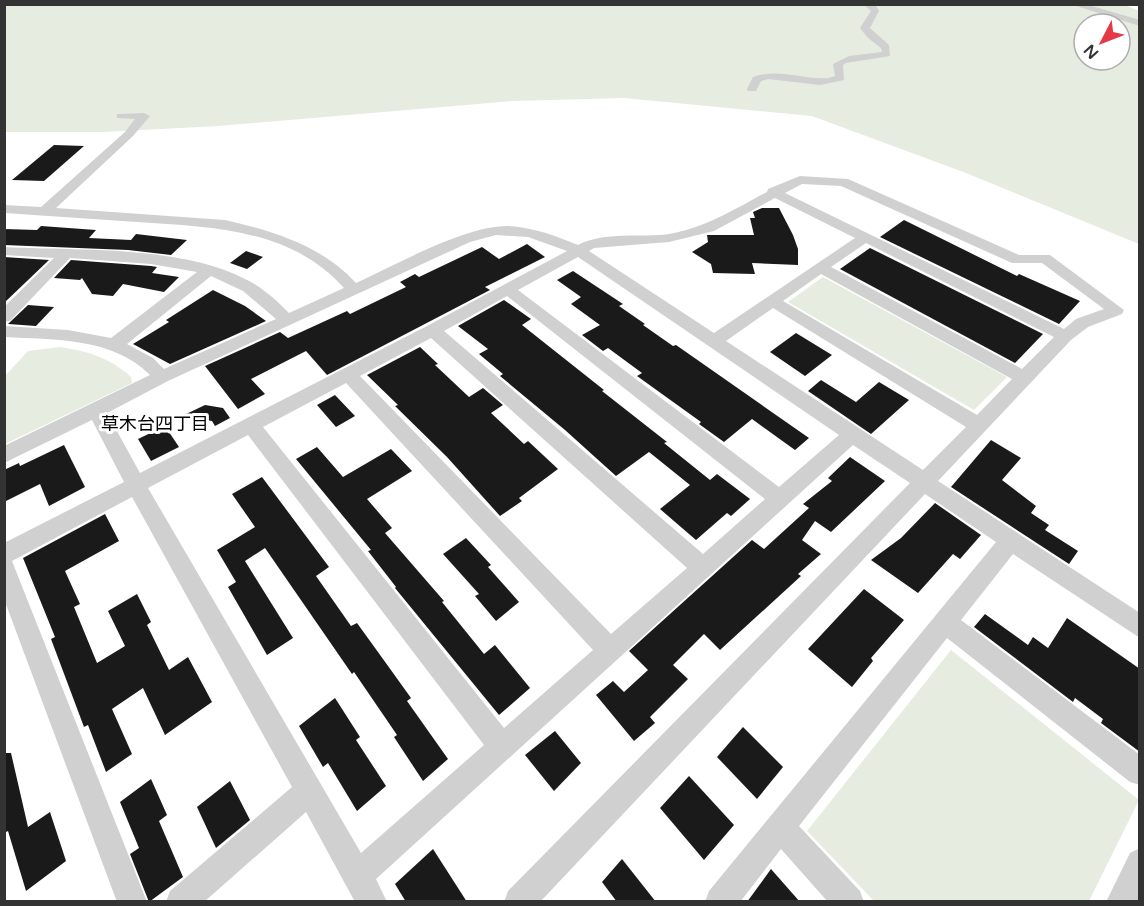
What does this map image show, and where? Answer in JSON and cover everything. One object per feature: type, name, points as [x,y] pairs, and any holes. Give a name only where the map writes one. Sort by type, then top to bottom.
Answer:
[{"type":"street","points":[[1074,4],[1140,23]]},
{"type":"street","points":[[752,89],[757,79],[770,74],[821,82],[835,80],[840,78],[838,64],[843,60],[875,58],[887,54],[886,47],[871,36],[865,28],[875,11],[868,5]]},
{"type":"street","points":[[45,211],[129,134],[144,116],[121,116]]},
{"type":"street","points":[[4,554],[433,330],[578,250],[591,244],[669,238],[709,228],[773,192],[800,180],[843,182],[1017,260],[1045,258],[1116,310],[1082,323],[1065,336],[519,902]]},
{"type":"street","points":[[773,192],[1065,336]]},
{"type":"street","points":[[4,209],[225,224],[259,231],[290,243],[320,261],[346,280],[354,290]]},
{"type":"street","points":[[4,455],[162,377],[465,239],[497,231],[526,233],[555,240],[578,250],[1140,627]]},
{"type":"street","points":[[714,341],[864,238]]},
{"type":"street","points":[[4,250],[136,259],[209,270],[235,280],[267,300],[287,321]]},
{"type":"street","points":[[4,317],[65,255]]},
{"type":"street","points":[[821,268],[1024,378]]},
{"type":"street","points":[[115,344],[209,270]]},
{"type":"street","points":[[507,289],[780,499]]},
{"type":"street","points":[[772,301],[980,426]]},
{"type":"street","points":[[433,330],[703,568]]},
{"type":"street","points":[[4,331],[93,339],[115,344],[142,360],[162,377]]},
{"type":"street","points":[[347,375],[610,650]]},
{"type":"street","points":[[96,410],[136,485],[372,902]]},
{"type":"street","points":[[251,425],[502,747]]},
{"type":"street","points":[[358,875],[852,434]]},
{"type":"street","points":[[720,902],[1011,540]]},
{"type":"street","points":[[4,568],[132,902]]},
{"type":"street","points":[[945,622],[1140,772]]},
{"type":"street","points":[[181,902],[309,790]]},
{"type":"street","points":[[780,827],[849,902]]},
{"type":"street","points":[[1121,902],[1140,862]]},
{"type":"shaded area","points":[[1123,4],[1139,11],[1139,244],[966,173],[812,116],[624,98],[512,101],[218,126],[103,132],[5,132],[5,5]]},
{"type":"shaded area","points":[[823,277],[1007,377],[974,410],[788,302]]},
{"type":"shaded area","points":[[60,347],[89,353],[107,360],[131,377],[132,383],[5,444],[5,376],[28,351]]},
{"type":"shaded area","points":[[951,650],[1139,800],[1089,901],[874,901],[807,831]]},
{"type":"building","points":[[54,145],[84,146],[44,181],[12,180]]},
{"type":"building","points":[[762,208],[779,208],[798,249],[798,265],[752,263],[755,274],[713,273],[711,264],[692,252],[708,242],[707,235],[754,235],[750,218],[755,218],[753,212]]},
{"type":"building","points":[[904,220],[1017,276],[1019,274],[1080,301],[1059,324],[880,237]]},
{"type":"building","points":[[41,226],[96,230],[89,238],[131,240],[136,234],[187,240],[171,255],[128,250],[4,245],[4,229],[37,230]]},
{"type":"building","points":[[527,244],[545,257],[485,287],[490,290],[327,375],[306,351],[251,379],[265,394],[238,409],[205,366],[280,332],[288,338],[347,311],[350,314],[406,287],[400,282],[415,274],[419,277],[482,247],[499,259]]},
{"type":"building","points":[[870,248],[1043,334],[1015,363],[840,269]]},
{"type":"building","points":[[246,251],[263,257],[247,269],[230,263]]},
{"type":"building","points":[[4,257],[49,260],[4,303]]},
{"type":"building","points":[[71,260],[151,266],[157,267],[152,273],[179,277],[164,292],[123,284],[113,296],[92,294],[82,278],[80,280],[54,278]]},
{"type":"building","points":[[573,271],[623,304],[619,306],[645,324],[643,325],[673,346],[676,345],[809,438],[795,450],[752,419],[724,442],[699,424],[701,422],[637,376],[642,373],[608,348],[603,351],[582,335],[600,325],[571,304],[581,297],[557,280]]},
{"type":"building","points":[[213,290],[245,306],[266,321],[170,364],[133,344],[169,322],[166,320]]},
{"type":"building","points":[[504,300],[531,319],[522,325],[667,442],[664,443],[710,480],[717,474],[750,499],[731,516],[727,513],[696,540],[660,509],[690,485],[649,452],[616,476],[500,376],[503,374],[479,354],[488,349],[458,326]]},
{"type":"building","points":[[28,305],[54,307],[36,326],[8,324]]},
{"type":"building","points":[[796,333],[832,355],[805,376],[770,352]]},
{"type":"building","points":[[420,347],[438,364],[435,365],[469,397],[483,388],[503,405],[491,413],[524,444],[528,441],[558,469],[519,498],[522,501],[500,516],[447,457],[395,406],[398,405],[367,375]]},
{"type":"building","points":[[821,380],[856,402],[879,382],[909,400],[871,434],[808,391]]},
{"type":"building","points":[[335,395],[355,416],[336,427],[317,405]]},
{"type":"building","points":[[205,405],[223,408],[230,418],[215,426],[212,421],[182,416]]},
{"type":"building","points":[[165,426],[179,447],[151,461],[138,439]]},
{"type":"building","points":[[991,440],[1021,458],[1002,480],[1036,506],[1031,513],[1049,525],[1045,530],[1078,551],[1069,564],[951,487]]},
{"type":"building","points":[[64,445],[85,487],[49,506],[40,484],[4,502],[4,470],[19,463],[20,466]]},
{"type":"building","points":[[317,447],[343,477],[391,449],[412,471],[367,499],[392,528],[385,533],[444,601],[442,602],[484,654],[495,645],[530,688],[499,715],[395,588],[368,551],[371,550],[296,459]]},
{"type":"building","points":[[850,457],[885,481],[831,532],[815,521],[802,540],[821,554],[798,574],[801,576],[720,650],[704,634],[673,665],[688,679],[650,717],[655,723],[634,741],[596,695],[613,681],[624,692],[648,670],[629,651],[752,540],[764,549],[809,508],[803,504],[832,481],[828,478]]},
{"type":"building","points":[[262,477],[329,567],[316,576],[351,626],[357,623],[383,659],[411,698],[407,701],[448,759],[423,781],[394,737],[397,735],[265,548],[245,561],[293,638],[267,655],[228,587],[236,582],[217,550],[255,527],[232,494]]},
{"type":"building","points":[[935,503],[981,535],[960,559],[953,554],[918,593],[871,560],[901,538]]},
{"type":"building","points":[[105,514],[119,541],[65,571],[80,604],[74,607],[97,663],[125,646],[108,611],[137,594],[151,622],[147,625],[169,670],[188,657],[212,702],[165,735],[143,688],[112,709],[132,754],[106,772],[88,725],[84,727],[51,639],[55,637],[23,558]]},
{"type":"building","points":[[466,538],[491,565],[488,567],[519,602],[496,621],[475,596],[479,594],[443,554]]},
{"type":"building","points":[[864,589],[904,620],[871,658],[873,661],[852,687],[808,649]]},
{"type":"building","points":[[985,614],[1028,645],[1033,637],[1048,648],[1067,618],[1140,669],[1140,752],[1101,723],[1103,719],[1075,698],[1073,702],[974,627]]},
{"type":"building","points":[[335,698],[360,737],[356,740],[386,786],[357,811],[328,763],[323,767],[299,726]]},
{"type":"building","points":[[743,727],[783,767],[757,799],[717,757]]},
{"type":"building","points":[[555,731],[581,763],[554,791],[525,755]]},
{"type":"building","points":[[4,753],[11,753],[28,827],[50,812],[66,861],[26,891],[8,831],[4,833]]},
{"type":"building","points":[[689,776],[734,825],[704,860],[660,808]]},
{"type":"building","points":[[151,779],[167,815],[159,821],[183,877],[149,902],[130,854],[139,848],[120,802]]},
{"type":"building","points":[[230,781],[250,820],[216,848],[197,807]]},
{"type":"building","points":[[433,849],[467,902],[406,902],[395,884]]},
{"type":"building","points":[[622,859],[656,902],[617,902],[602,882]]},
{"type":"building","points":[[771,869],[800,902],[747,902]]},
{"type":"district","name":"草木台四丁目","points":[[155,424]]}]
